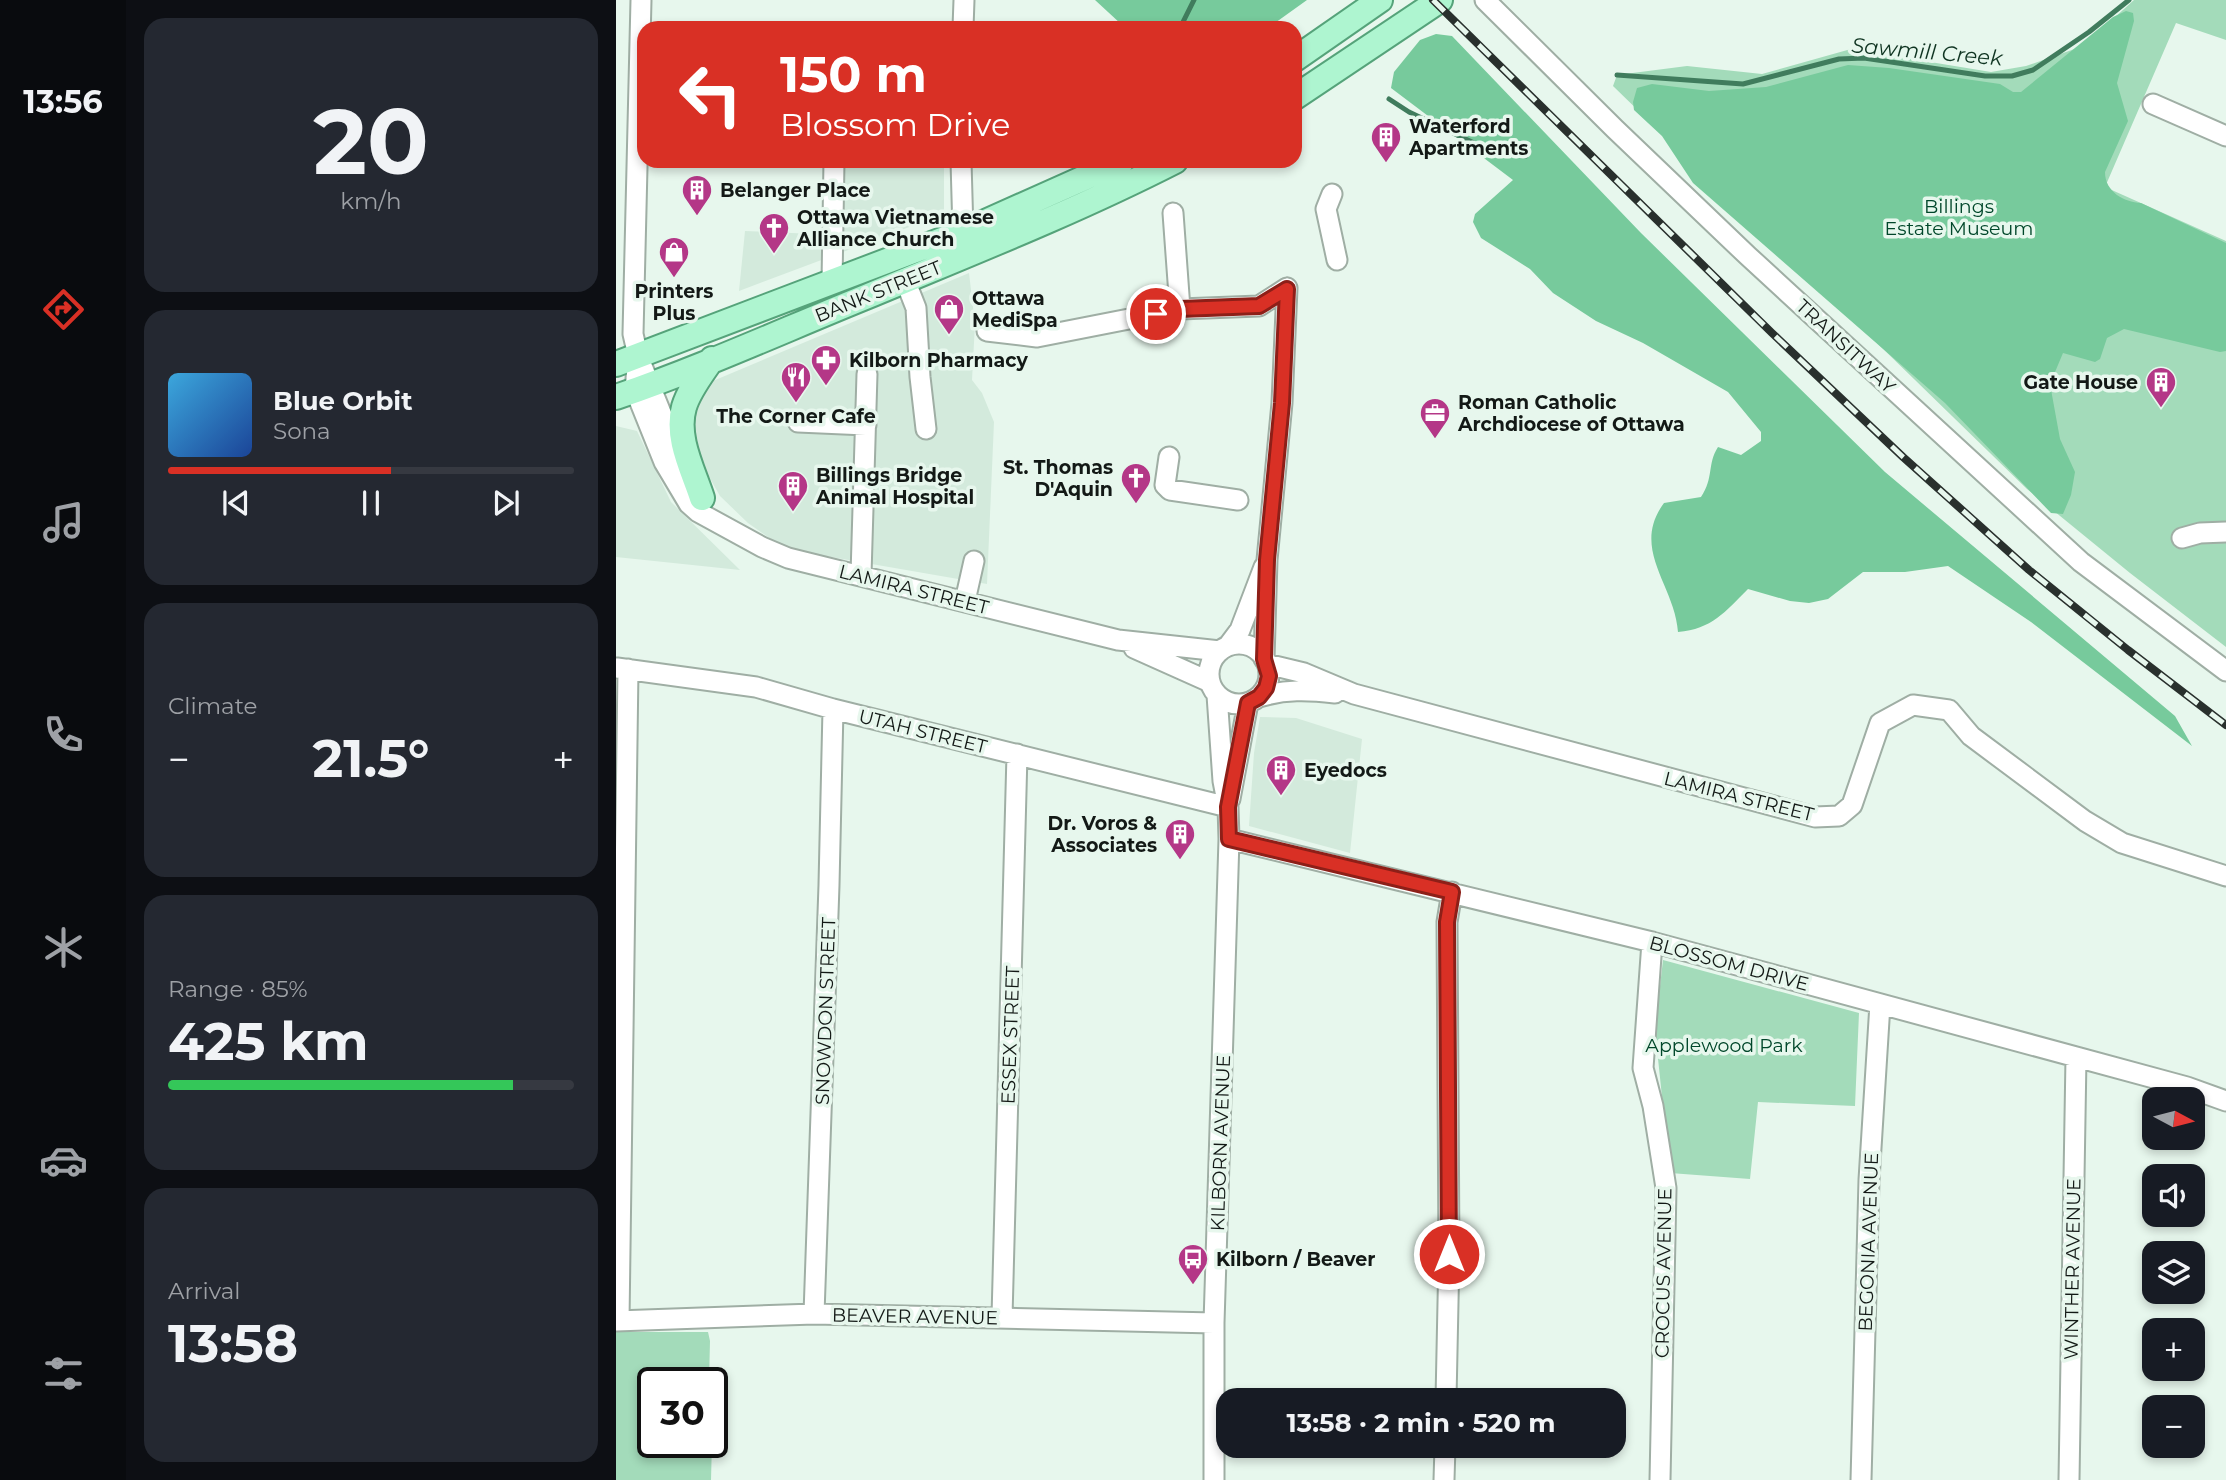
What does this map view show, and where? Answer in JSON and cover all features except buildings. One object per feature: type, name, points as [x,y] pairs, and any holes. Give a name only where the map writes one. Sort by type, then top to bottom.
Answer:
[{"type":"main road","points":[[1302,54],[1380,0]]},
{"type":"main road","points":[[1302,91],[1440,0]]},
{"type":"main road","name":"BANK STREET","points":[[627,360],[963,232],[1106,168]]},
{"type":"main road","name":"BANK STREET","points":[[634,390],[1077,208],[1160,168]]},
{"type":"main road","points":[[702,498],[686,451],[683,414],[690,395],[712,359]]},
{"type":"street","name":"LAMIRA STREET","points":[[640,21],[641,0]]},
{"type":"street","points":[[964,0],[964,21]]},
{"type":"street","name":"TRANSITWAY","points":[[1485,0],[1748,256],[2081,562],[2226,671]]},
{"type":"street","points":[[2153,104],[2226,136]]},
{"type":"street","name":"LAMIRA STREET","points":[[637,144],[632,323],[627,360],[634,390],[672,478],[698,512],[788,558],[1118,640],[1224,649]]},
{"type":"street","points":[[832,282],[834,168]]},
{"type":"street","points":[[961,168],[963,232]]},
{"type":"street","points":[[1332,194],[1326,209],[1337,260]]},
{"type":"street","points":[[1174,214],[1180,309]]},
{"type":"street","points":[[905,280],[916,308],[926,429]]},
{"type":"street","points":[[987,331],[1037,337],[1180,309],[1259,306],[1287,289],[1282,403],[1267,560],[1266,661],[1269,676],[1266,688],[1253,700],[1237,705],[1226,702],[1213,689],[1210,665],[1240,629],[1267,560]]},
{"type":"street","points":[[861,575],[867,374]]},
{"type":"street","name":"LAMIRA STREET","points":[[634,390],[672,442],[684,468],[716,521]]},
{"type":"street","points":[[799,422],[866,425]]},
{"type":"street","points":[[1170,457],[1165,485],[1170,490],[1238,500]]},
{"type":"street","points":[[2182,538],[2200,533],[2226,532]]},
{"type":"street","points":[[965,601],[974,561]]},
{"type":"street","name":"LAMIRA STREET","points":[[1118,640],[1213,689]]},
{"type":"street","points":[[1224,649],[1248,646],[1266,661]]},
{"type":"street","name":"LAMIRA STREET","points":[[1266,661],[1304,673],[1354,694],[1815,817],[1839,816],[1852,805],[1880,723],[1913,705],[1950,710],[1971,736],[2085,821],[2122,843],[2226,876]]},
{"type":"street","points":[[617,1321],[622,668]]},
{"type":"street","name":"UTAH STREET","points":[[622,668],[756,687],[833,709],[1228,807]]},
{"type":"street","name":"KILBORN AVENUE","points":[[1213,689],[1228,807],[1229,839],[1214,1323],[1214,1480]]},
{"type":"street","name":"LAMIRA STREET","points":[[1253,700],[1279,691],[1299,689],[1354,694]]},
{"type":"street","name":"KILBORN AVENUE","points":[[1228,807],[1253,700]]},
{"type":"street","name":"SNOWDON STREET","points":[[814,1314],[833,709]]},
{"type":"street","name":"ESSEX STREET","points":[[1002,1317],[1017,754]]},
{"type":"street","name":"BLOSSOM DRIVE","points":[[1229,839],[1652,942],[2187,1087],[2226,1101]]},
{"type":"street","points":[[1446,1388],[1449,1254],[1447,922],[1452,892]]},
{"type":"street","name":"CROCUS AVENUE","points":[[1652,942],[1643,1068],[1653,1106],[1665,1188],[1660,1480]]},
{"type":"street","name":"BEGONIA AVENUE","points":[[1861,1480],[1869,1180],[1880,1004]]},
{"type":"street","name":"WINTHER AVENUE","points":[[2069,1480],[2076,1057]]},
{"type":"street","name":"BEAVER AVENUE","points":[[617,1321],[814,1314],[1214,1323]]},
{"type":"street","points":[[1444,1458],[1444,1480]]},
{"type":"shaded area","points":[[842,168],[944,168],[944,214],[739,291],[745,231],[839,235]]},
{"type":"shaded area","points":[[969,273],[975,324],[972,380],[982,393],[994,422],[987,584],[785,549],[748,523],[720,496],[699,459],[694,440],[691,414],[701,386]]},
{"type":"shaded area","points":[[616,426],[637,431],[671,502],[740,570],[616,557]]},
{"type":"shaded area","points":[[1260,717],[1296,718],[1362,739],[1350,853],[1249,826],[1254,753]]},
{"type":"green space","points":[[1095,0],[1307,0],[1278,21],[1118,21]]},
{"type":"green space","name":"Billings Estate Museum","points":[[2134,0],[2226,0],[2226,40],[2176,23],[2105,187],[2226,241],[2226,647],[2027,489],[1613,86],[1617,75],[1687,66],[1762,74],[1851,49],[1991,72],[2026,66],[2083,46]]},
{"type":"green space","name":"Billings Estate Museum","points":[[2126,11],[2133,13],[2134,21],[2117,83],[2128,121],[2105,172],[2106,179],[2112,190],[2122,198],[2141,203],[2226,243],[2226,351],[2220,352],[2124,329],[2107,338],[2100,359],[2095,362],[2063,353],[2050,384],[2060,439],[2075,472],[2071,495],[2063,514],[2051,513],[1945,403],[1693,183],[1662,136],[1634,110],[1633,102],[1637,88],[1652,84],[1709,91],[1766,87],[1848,65],[1889,68],[2000,84],[2013,92],[2021,92],[2113,17]]},
{"type":"green space","points":[[1436,34],[1452,36],[1641,233],[1885,472],[2175,716],[2192,746],[2031,622],[1948,566],[1905,572],[1863,572],[1828,599],[1809,603],[1790,601],[1748,589],[1725,612],[1709,623],[1678,632],[1670,598],[1653,552],[1651,536],[1655,520],[1664,503],[1701,497],[1708,484],[1718,447],[1741,455],[1761,441],[1761,432],[1728,392],[1643,343],[1596,321],[1553,293],[1530,269],[1481,238],[1473,222],[1475,214],[1513,180],[1391,88],[1394,72],[1420,40]]},
{"type":"green space","name":"Applewood Park","points":[[1663,960],[1859,1013],[1855,1106],[1758,1102],[1750,1179],[1670,1173],[1655,1030]]},
{"type":"green space","points":[[616,1332],[708,1332],[709,1367],[637,1367],[637,1458],[712,1458],[711,1480],[616,1480]]},
{"type":"waterway","name":"Sawmill Creek","points":[[1184,21],[1194,0]]},
{"type":"waterway","name":"Sawmill Creek","points":[[1617,75],[1743,84],[1839,59],[1864,58],[1985,76],[2012,76],[2033,70],[2089,32],[2129,0]]},
{"type":"waterway","name":"Sawmill Creek","points":[[1389,99],[1409,112],[1497,154],[1526,156]]},
{"type":"railway","points":[[1433,0],[1772,333],[1903,457],[2029,570],[2226,725]]},
{"type":"place","name":"Waterford Apartments","points":[[1386,164]]},
{"type":"place","name":"Belanger Place","points":[[697,217]]},
{"type":"place","name":"Ottawa Vietnamese Alliance Church","points":[[774,255]]},
{"type":"place","name":"Printers Plus","points":[[674,279]]},
{"type":"place","name":"Ottawa MediSpa","points":[[949,336]]},
{"type":"place","name":"Kilborn Pharmacy","points":[[826,387]]},
{"type":"place","name":"The Corner Cafe","points":[[796,404]]},
{"type":"place","name":"Gate House","points":[[2161,409]]},
{"type":"place","name":"Roman Catholic Archdiocese of Ottawa","points":[[1435,440]]},
{"type":"place","name":"St. Thomas D'Aquin","points":[[1136,505]]},
{"type":"place","name":"Billings Bridge Animal Hospital","points":[[793,513]]},
{"type":"place","name":"Eyedocs","points":[[1281,797]]},
{"type":"place","name":"Dr. Voros & Associates","points":[[1180,861]]},
{"type":"place","name":"Kilborn / Beaver","points":[[1193,1286]]},
{"type":"route","points":[[1156,314],[1180,309],[1259,306],[1287,289],[1282,403],[1267,560],[1264,659],[1269,676],[1266,688],[1259,697],[1248,703],[1228,807],[1229,839],[1452,892],[1447,922],[1449,1254]]}]
